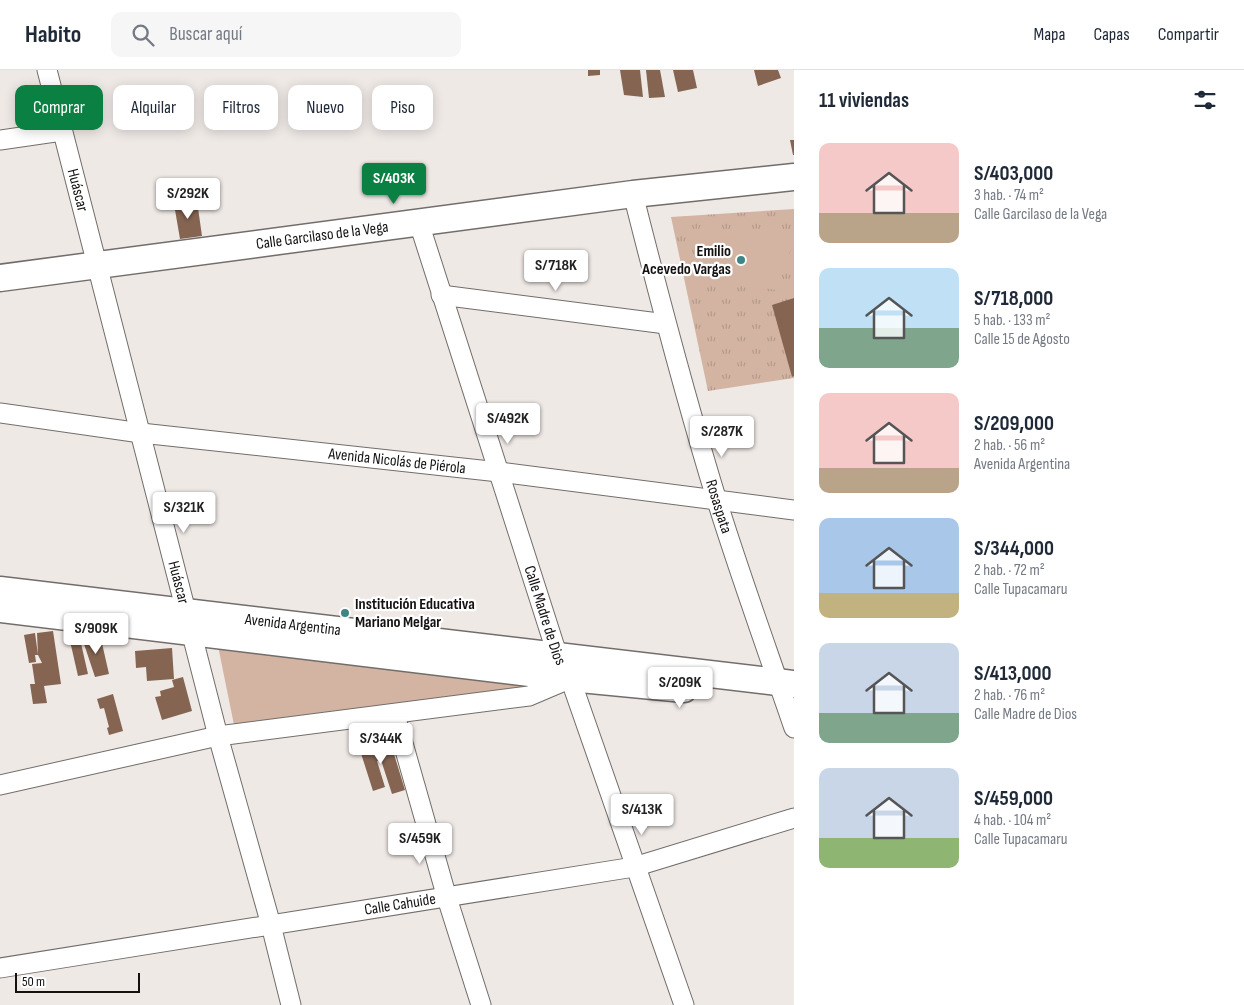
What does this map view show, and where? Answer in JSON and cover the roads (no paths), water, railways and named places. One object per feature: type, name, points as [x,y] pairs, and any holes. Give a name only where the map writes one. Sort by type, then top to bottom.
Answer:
[{"type":"street","name":"Huáscar","points":[[48,70],[62,131],[218,736],[271,925],[291,1005]]},
{"type":"street","points":[[0,140],[62,131]]},
{"type":"street","name":"Calle Garcilaso de la Vega","points":[[0,278],[633,194],[794,178]]},
{"type":"street","name":"Rosaspata","points":[[633,194],[666,324],[717,501],[787,692],[794,728]]},
{"type":"street","name":"Calle Madre de Dios","points":[[418,223],[564,668],[684,1005]]},
{"type":"street","points":[[441,295],[666,324]]},
{"type":"street","name":"Avenida Nicolás de Piérola","points":[[0,412],[141,433],[499,472],[794,510]]},
{"type":"street","name":"Avenida Argentina","points":[[0,590],[189,623]]},
{"type":"street","name":"Avenida Argentina","points":[[0,609],[189,623],[564,668],[787,692]]},
{"type":"street","points":[[0,786],[218,736],[395,715],[529,696],[564,668]]},
{"type":"street","points":[[395,715],[447,898],[481,1005]]},
{"type":"street","name":"Calle Cahuide","points":[[0,968],[634,867],[794,818]]},
{"type":"place","name":"Emilio Acevedo Vargas","points":[[741,260]]},
{"type":"place","name":"Institución Educativa Mariano Melgar","points":[[345,613]]}]
